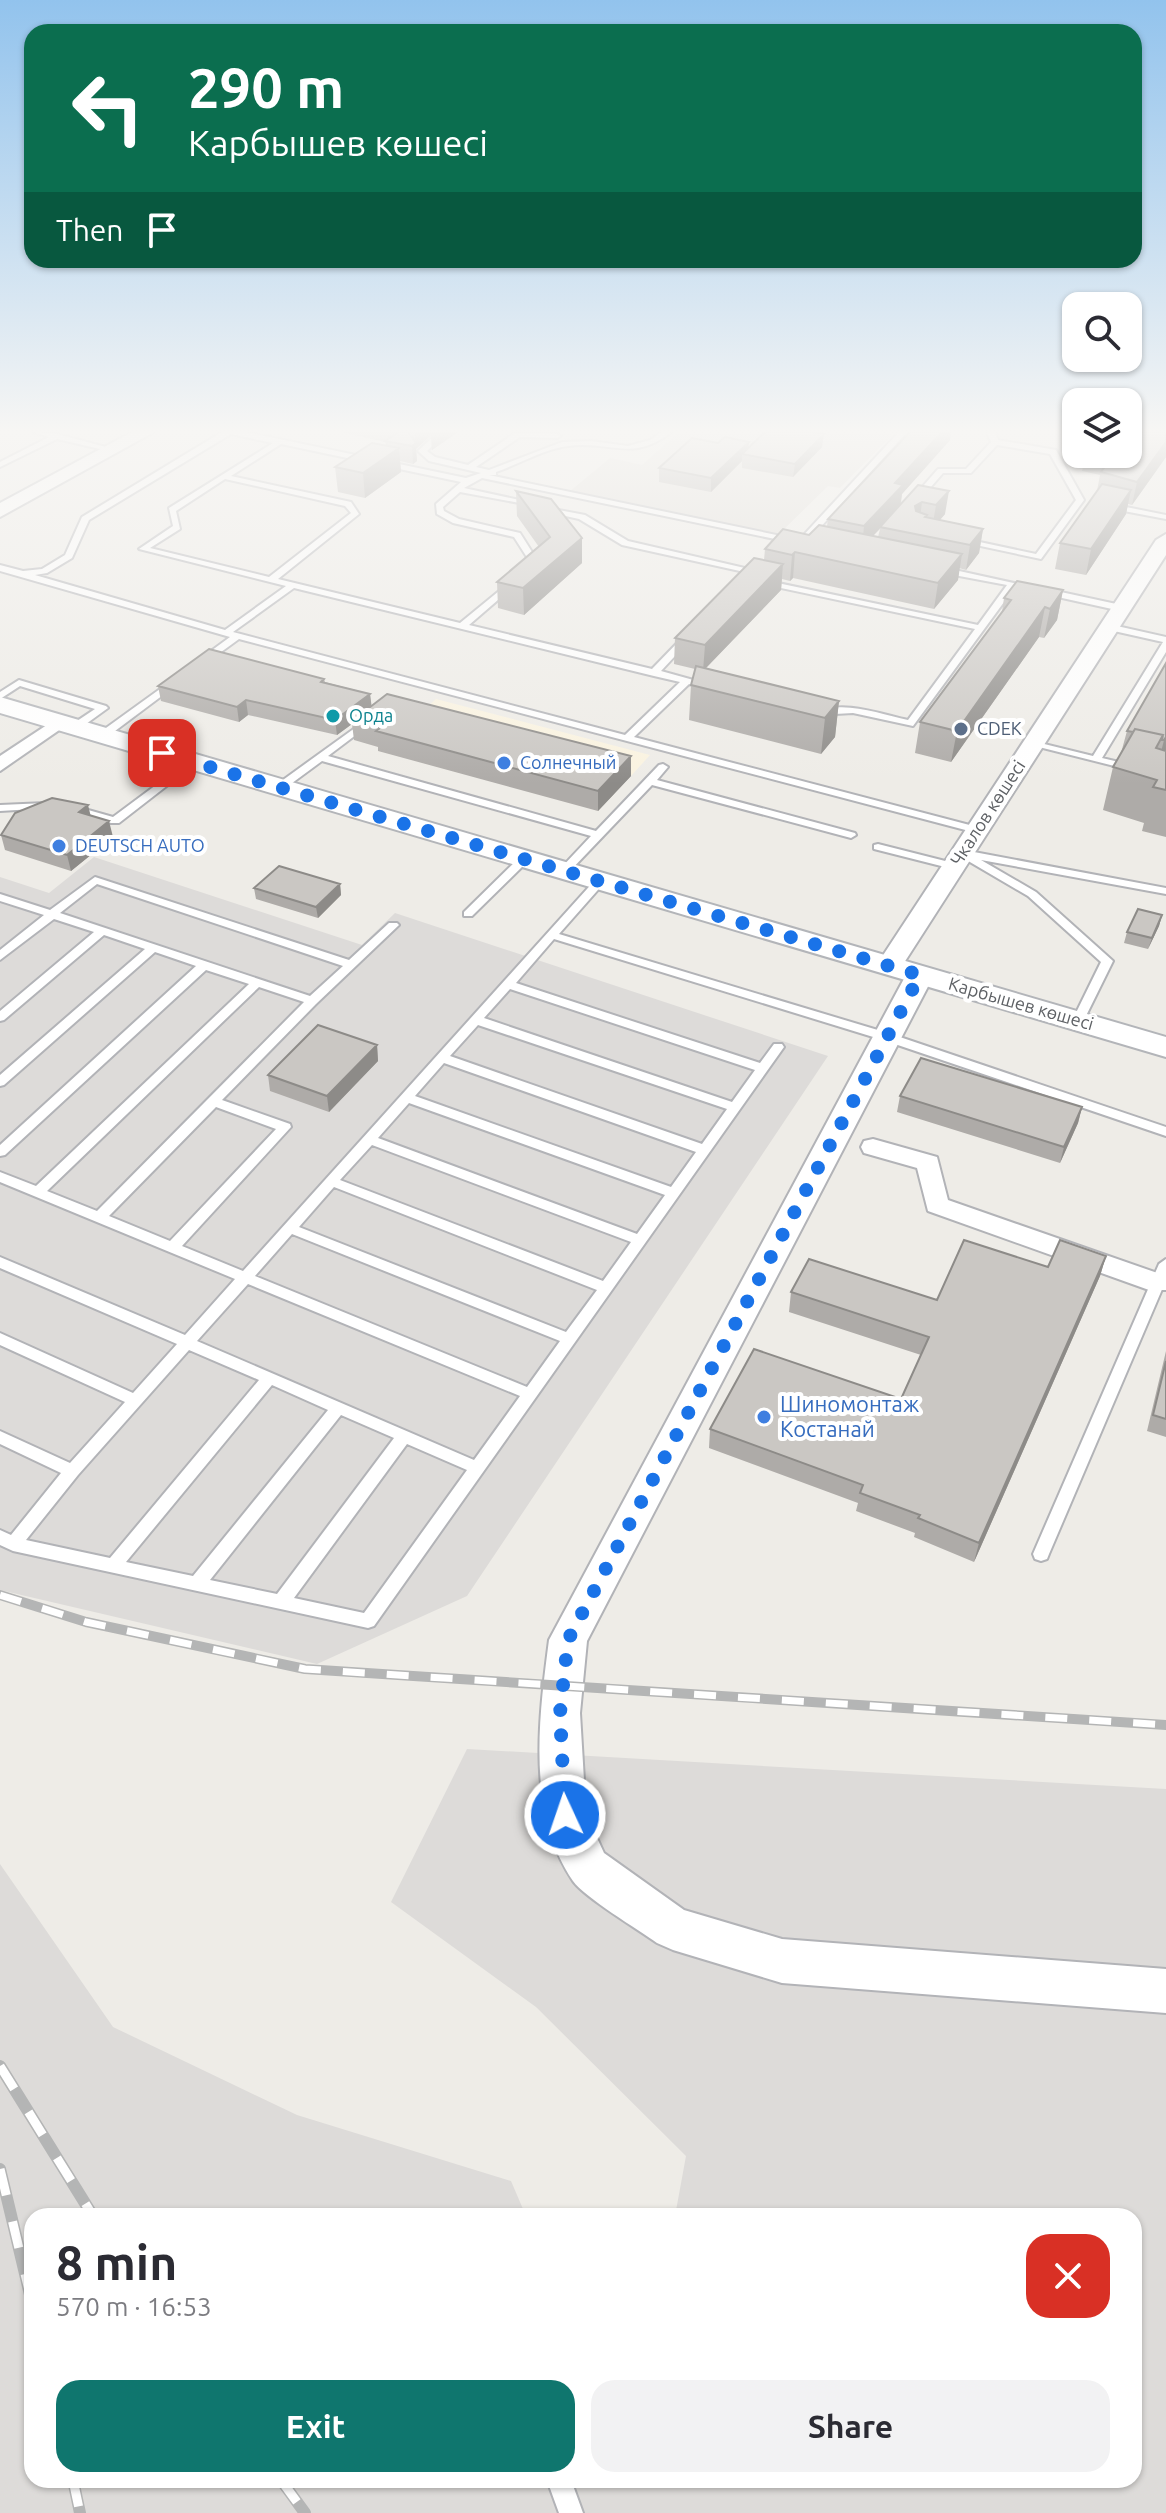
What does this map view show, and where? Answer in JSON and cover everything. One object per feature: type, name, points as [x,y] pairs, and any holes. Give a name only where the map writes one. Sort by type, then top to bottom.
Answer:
[{"type":"main road","name":"Карбышев көшесі","points":[[0,705],[1166,1047]]},
{"type":"street","name":"Чкалов көшесі","points":[[1160,549],[958,860],[904,970],[887,1037],[568,1640],[560,1713],[565,1815],[589,1868],[673,1928],[782,1961],[1166,1991]]},
{"type":"street","points":[[1,762],[67,725]]},
{"type":"street","points":[[873,1147],[928,1163],[937,1205],[1162,1274]]},
{"type":"lane","points":[[23,574],[44,571],[69,556],[72,549]]},
{"type":"lane","points":[[144,549],[717,688]]},
{"type":"lane","points":[[271,580],[310,549]]},
{"type":"lane","points":[[525,572],[535,563],[526,549]]},
{"type":"lane","points":[[654,549],[758,572],[745,577],[981,628]]},
{"type":"lane","points":[[1001,549],[1038,557],[1044,549]]},
{"type":"lane","points":[[925,566],[1013,584],[1115,617],[1166,642],[1096,759]]},
{"type":"lane","points":[[0,568],[232,635],[977,830]]},
{"type":"lane","points":[[462,626],[514,581]]},
{"type":"lane","points":[[808,710],[824,714],[853,710],[910,724],[1013,584]]},
{"type":"lane","points":[[103,735],[293,585]]},
{"type":"lane","points":[[654,673],[695,630]]},
{"type":"lane","points":[[626,739],[687,680]]},
{"type":"lane","points":[[0,696],[19,683],[103,708],[67,725]]},
{"type":"lane","points":[[405,693],[417,684]]},
{"type":"lane","points":[[280,787],[381,711]]},
{"type":"lane","points":[[1032,744],[1166,776]]},
{"type":"lane","points":[[320,757],[598,835]]},
{"type":"lane","points":[[0,808],[61,806],[115,821],[191,762]]},
{"type":"lane","points":[[564,871],[663,767]]},
{"type":"lane","points":[[650,781],[851,835]]},
{"type":"lane","points":[[878,847],[1166,891]]},
{"type":"lane","points":[[468,914],[524,859]]},
{"type":"lane","points":[[958,860],[1032,894],[1107,961],[1078,1021]]},
{"type":"lane","points":[[0,956],[95,880],[352,965]]},
{"type":"lane","points":[[6,1540],[72,1471],[600,881]]},
{"type":"lane","points":[[1,899],[312,1001]]},
{"type":"lane","points":[[99,1218],[312,1001],[393,925]]},
{"type":"lane","points":[[0,1017],[102,931]]},
{"type":"lane","points":[[552,935],[887,1037],[1166,1132]]},
{"type":"lane","points":[[0,1082],[153,948]]},
{"type":"lane","points":[[0,1152],[204,965]]},
{"type":"lane","points":[[38,1192],[257,983]]},
{"type":"lane","points":[[508,984],[763,1068]]},
{"type":"lane","points":[[476,1020],[735,1107]]},
{"type":"lane","points":[[6,1540],[368,1621],[778,1047]]},
{"type":"lane","points":[[442,1058],[705,1150]]},
{"type":"lane","points":[[406,1097],[674,1193]]},
{"type":"lane","points":[[172,1248],[285,1127],[213,1101]]},
{"type":"lane","points":[[369,1139],[640,1240]]},
{"type":"lane","points":[[0,1177],[530,1394]]},
{"type":"lane","points":[[330,1181],[606,1288]]},
{"type":"lane","points":[[289,1228],[569,1339]]},
{"type":"lane","points":[[0,1262],[478,1468]]},
{"type":"lane","points":[[1041,1554],[1162,1274]]},
{"type":"lane","points":[[0,1339],[135,1400]]},
{"type":"lane","points":[[113,1566],[269,1378]]},
{"type":"lane","points":[[197,1584],[338,1408]]},
{"type":"lane","points":[[281,1602],[404,1436]]},
{"type":"lane","points":[[0,1437],[72,1471]]},
{"type":"lane","points":[[562,2488],[571,2513]]},
{"type":"shaded area","points":[[436,699],[650,755],[631,776],[415,718]]},
{"type":"shaded area","points":[[94,857],[362,945],[395,913],[828,1056],[467,1596],[317,1664],[0,1590],[0,877],[49,893]]},
{"type":"shaded area","points":[[467,1749],[1166,1789],[1166,2513],[0,2513],[0,1864],[113,2027],[297,2115],[511,2181],[523,2208],[24,2208],[24,2488],[1142,2488],[1142,2208],[676,2208],[686,2156],[536,2007],[391,1902]]},
{"type":"building","points":[[536,549],[569,549],[523,588],[497,582]]},
{"type":"building","points":[[766,549],[939,549],[962,554],[938,583],[795,552],[792,555]]},
{"type":"building","points":[[754,558],[783,564],[705,645],[675,638]]},
{"type":"building","points":[[1017,581],[1063,590],[1050,609],[1045,607],[957,731],[920,722],[1011,600],[1004,598]]},
{"type":"building","points":[[209,649],[370,694],[335,720],[246,700],[237,707],[158,686]]},
{"type":"building","points":[[1166,663],[1166,737],[1162,740],[1163,735],[1135,729],[1133,732],[1127,731]]},
{"type":"building","points":[[696,666],[839,701],[825,718],[691,685]]},
{"type":"building","points":[[387,694],[631,756],[598,791],[376,731],[380,728],[352,721]]},
{"type":"building","points":[[1135,729],[1163,735],[1156,748],[1166,751],[1166,790],[1153,787],[1157,780],[1113,767]]},
{"type":"building","points":[[52,798],[88,805],[79,812],[109,821],[67,855],[1,835],[15,813]]},
{"type":"building","points":[[279,866],[340,884],[316,907],[254,888]]},
{"type":"building","points":[[1138,909],[1162,915],[1152,938],[1127,932]]},
{"type":"building","points":[[318,1025],[377,1045],[327,1096],[268,1075]]},
{"type":"building","points":[[921,1058],[1082,1107],[1064,1147],[900,1096]]},
{"type":"building","points":[[964,1240],[1048,1267],[1060,1240],[1106,1256],[979,1543],[918,1518],[920,1515],[860,1493],[863,1485],[710,1429],[754,1349],[901,1399],[929,1337],[791,1292],[809,1259],[937,1300]]},
{"type":"building","points":[[1166,1361],[1166,1419],[1153,1415]]},
{"type":"railway","points":[[0,1595],[86,1622],[305,1669],[1166,1725]]},
{"type":"railway","points":[[0,2066],[88,2208]]},
{"type":"railway","points":[[0,2169],[24,2270]]},
{"type":"railway","points":[[75,2488],[80,2513]]},
{"type":"railway","points":[[287,2488],[305,2513]]},
{"type":"place","name":"Орда","points":[[333,716]]},
{"type":"place","name":"CDEK","points":[[961,729]]},
{"type":"place","name":"Солнечный","points":[[504,763]]},
{"type":"place","name":"DEUTSCH AUTO","points":[[59,846]]},
{"type":"place","name":"Шиномонтаж Костанай","points":[[764,1417]]},
{"type":"route","points":[[162,753],[920,975],[568,1640],[560,1713],[565,1815]]}]
